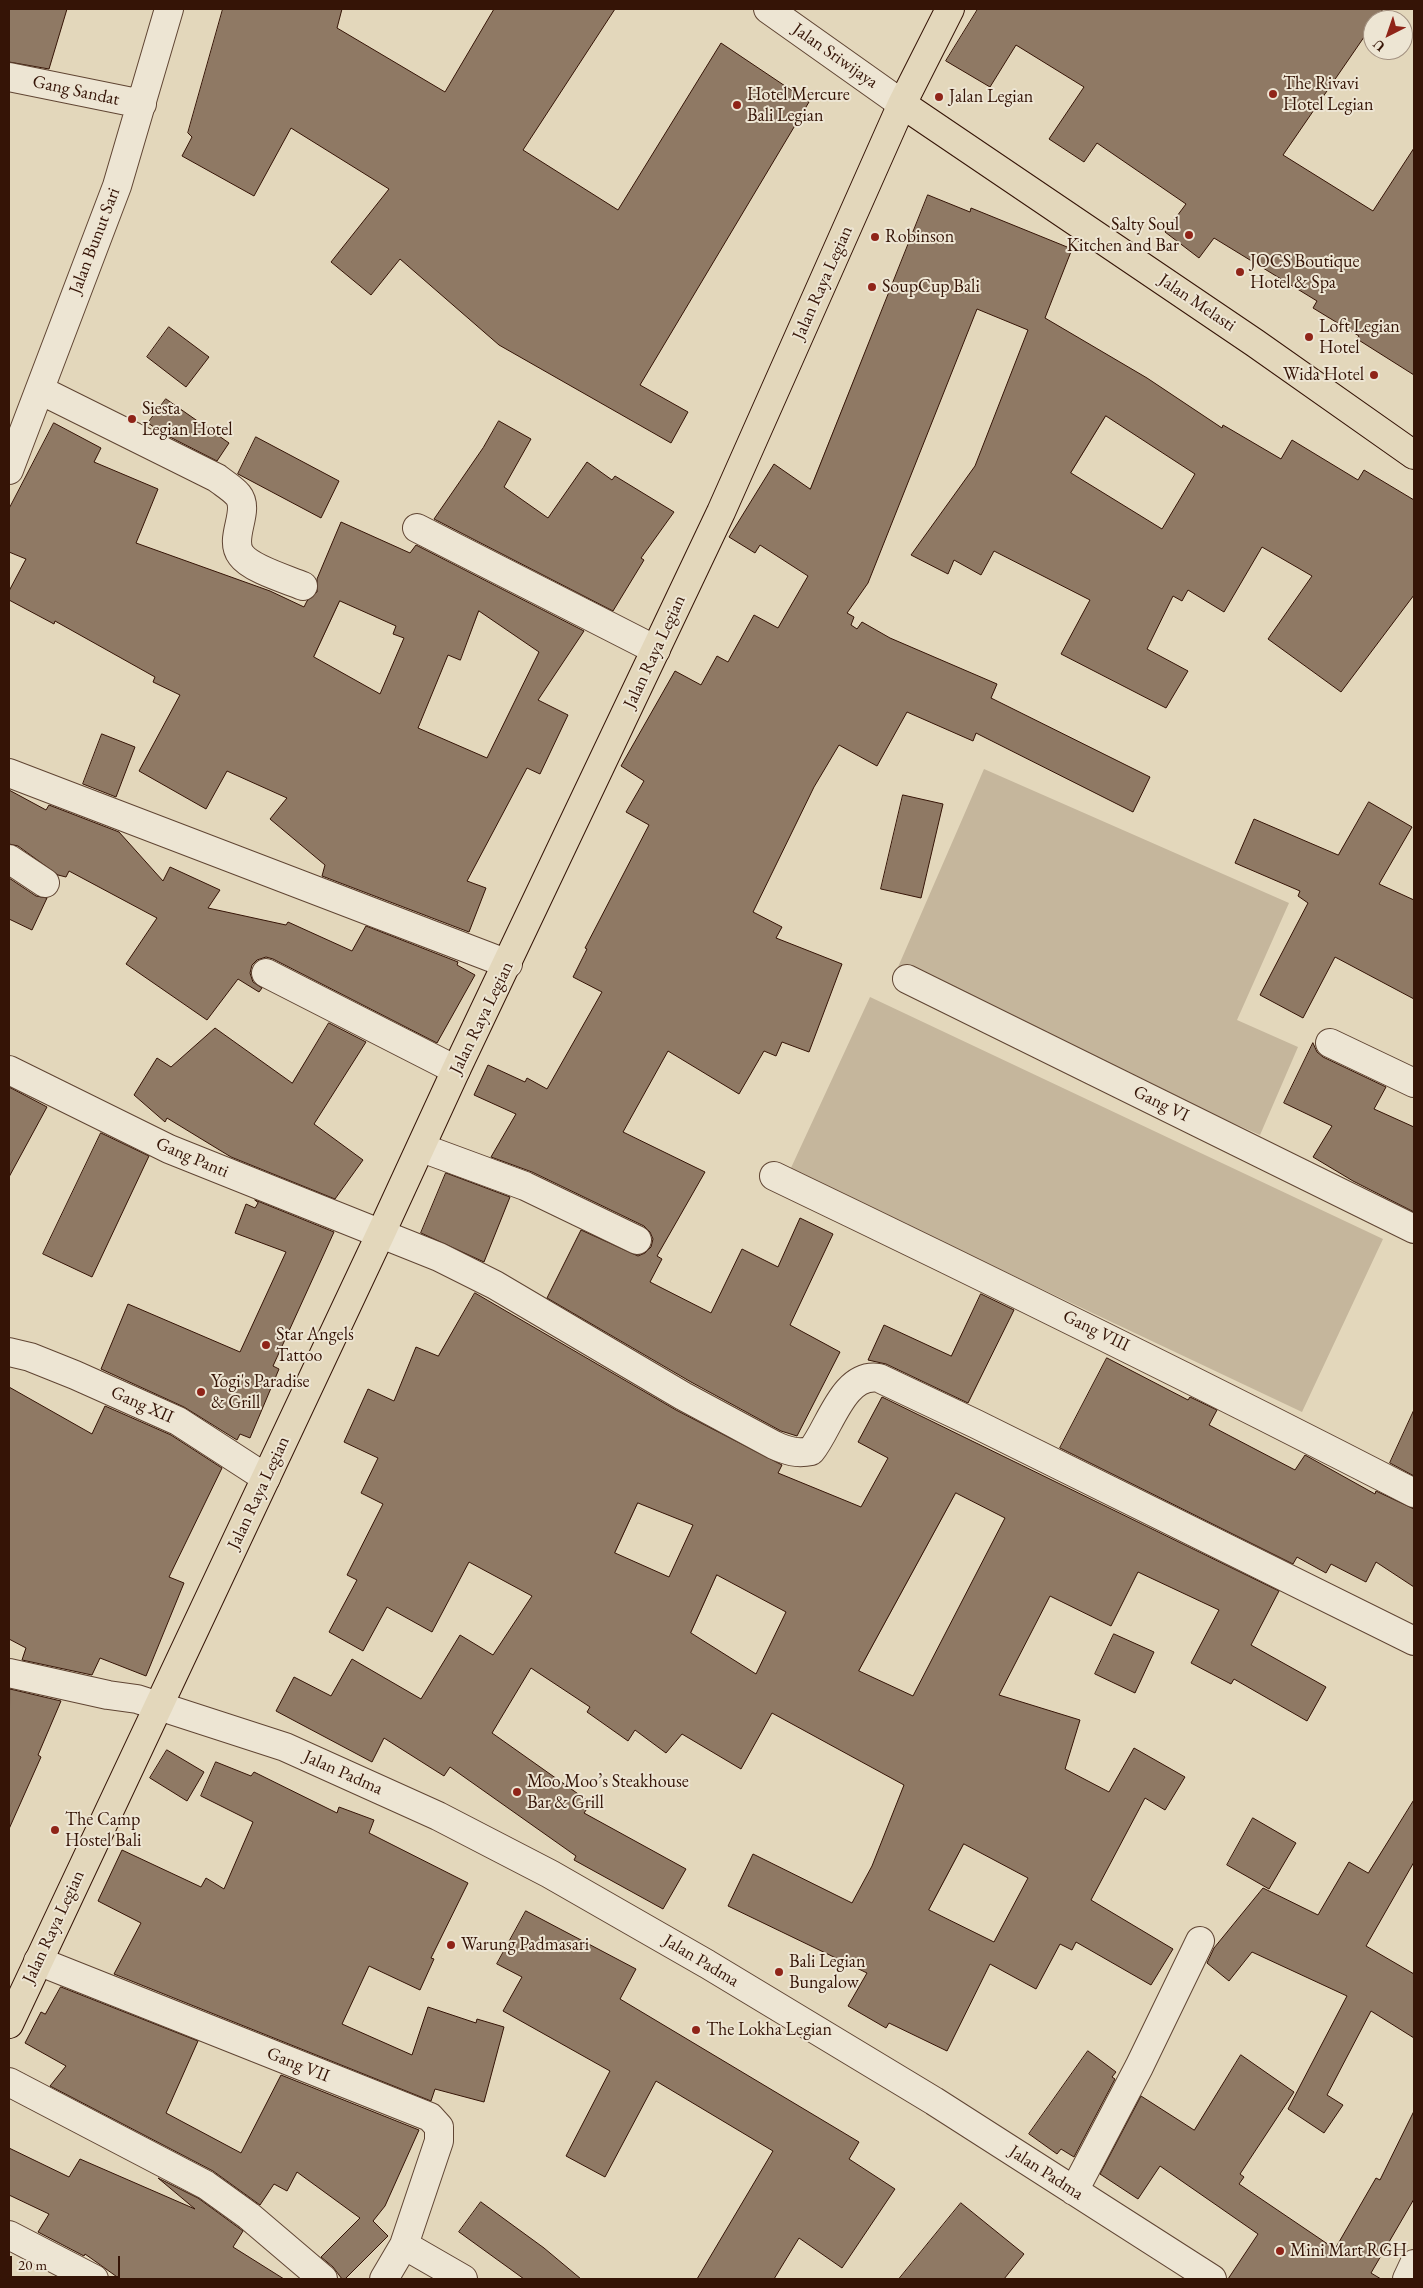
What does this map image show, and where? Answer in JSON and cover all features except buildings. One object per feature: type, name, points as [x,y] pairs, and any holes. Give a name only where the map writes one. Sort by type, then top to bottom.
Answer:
[{"type":"main road","name":"Jalan Raya Legian","points":[[9,2024],[382,1234],[456,1070],[508,964],[725,503],[902,104],[950,9]]},
{"type":"main road","name":"Jalan Melasti","points":[[902,104],[1255,343],[1414,455]]},
{"type":"street","name":"Jalan Bunut Sari","points":[[9,470],[116,186],[169,9]]},
{"type":"street","name":"Jalan Sriwijaya","points":[[768,9],[902,104]]},
{"type":"street","name":"Gang Sandat","points":[[9,77],[142,104]]},
{"type":"street","points":[[40,390],[217,478],[238,496],[242,503],[237,549],[241,556],[255,566],[303,586]]},
{"type":"street","points":[[417,528],[656,650]]},
{"type":"street","points":[[9,773],[508,964]]},
{"type":"street","points":[[9,859],[45,883]]},
{"type":"street","points":[[266,974],[456,1070]]},
{"type":"street","name":"Gang VI","points":[[907,979],[1414,1229]]},
{"type":"street","points":[[1330,1043],[1414,1083]]},
{"type":"street","name":"Gang Panti","points":[[9,1070],[169,1149],[439,1257],[495,1285],[683,1396],[781,1449],[800,1453],[811,1450],[852,1385],[870,1377],[879,1378],[976,1424],[1414,1641]]},
{"type":"street","points":[[422,1148],[525,1186],[637,1240]]},
{"type":"street","name":"Gang VIII","points":[[774,1176],[1001,1284],[1414,1493]]},
{"type":"street","name":"Gang XII","points":[[9,1352],[30,1357],[75,1375],[178,1421],[266,1478]]},
{"type":"street","name":"Jalan Padma","points":[[9,1672],[108,1695],[137,1698],[284,1747],[438,1816],[550,1874],[707,1964],[934,2101],[1212,2279]]},
{"type":"street","points":[[1074,2191],[1139,2067],[1200,1940]]},
{"type":"street","name":"Gang VII","points":[[38,1961],[430,2117],[439,2127],[439,2141],[404,2245],[384,2279]]},
{"type":"street","points":[[9,2082],[206,2185],[249,2216],[323,2279]]},
{"type":"street","points":[[9,2235],[94,2279]]},
{"type":"street","points":[[404,2245],[463,2279]]},
{"type":"street","points":[[1407,2279],[1414,2264]]},
{"type":"shaded area","points":[[984,769],[1289,903],[1237,1020],[1298,1047],[1260,1135],[895,974]]},
{"type":"shaded area","points":[[870,997],[1383,1239],[1302,1412],[790,1170]]},
{"type":"place","name":"The Rivavi Hotel Legian","points":[[1273,94]]},
{"type":"place","name":"Jalan Legian","points":[[939,97]]},
{"type":"place","name":"Hotel Mercure Bali Legian","points":[[737,105]]},
{"type":"place","name":"Salty Soul Kitchen and Bar","points":[[1189,235]]},
{"type":"place","name":"Robinson","points":[[875,237]]},
{"type":"place","name":"JOCS Boutique Hotel & Spa","points":[[1240,272]]},
{"type":"place","name":"SoupCup Bali","points":[[872,287]]},
{"type":"place","name":"Loft Legian Hotel","points":[[1309,337]]},
{"type":"place","name":"Wida Hotel","points":[[1374,375]]},
{"type":"place","name":"Siesta Legian Hotel","points":[[132,419]]},
{"type":"place","name":"Star Angels Tattoo","points":[[266,1345]]},
{"type":"place","name":"Yogi's Paradise & Grill","points":[[201,1392]]},
{"type":"place","name":"Moo Moo’s Steakhouse Bar & Grill","points":[[517,1792]]},
{"type":"place","name":"The Camp Hostel Bali","points":[[55,1830]]},
{"type":"place","name":"Warung Padmasari","points":[[451,1945]]},
{"type":"place","name":"Bali Legian Bungalow","points":[[779,1972]]},
{"type":"place","name":"The Lokha Legian","points":[[696,2030]]},
{"type":"place","name":"Mini Mart RGH","points":[[1280,2251]]}]
